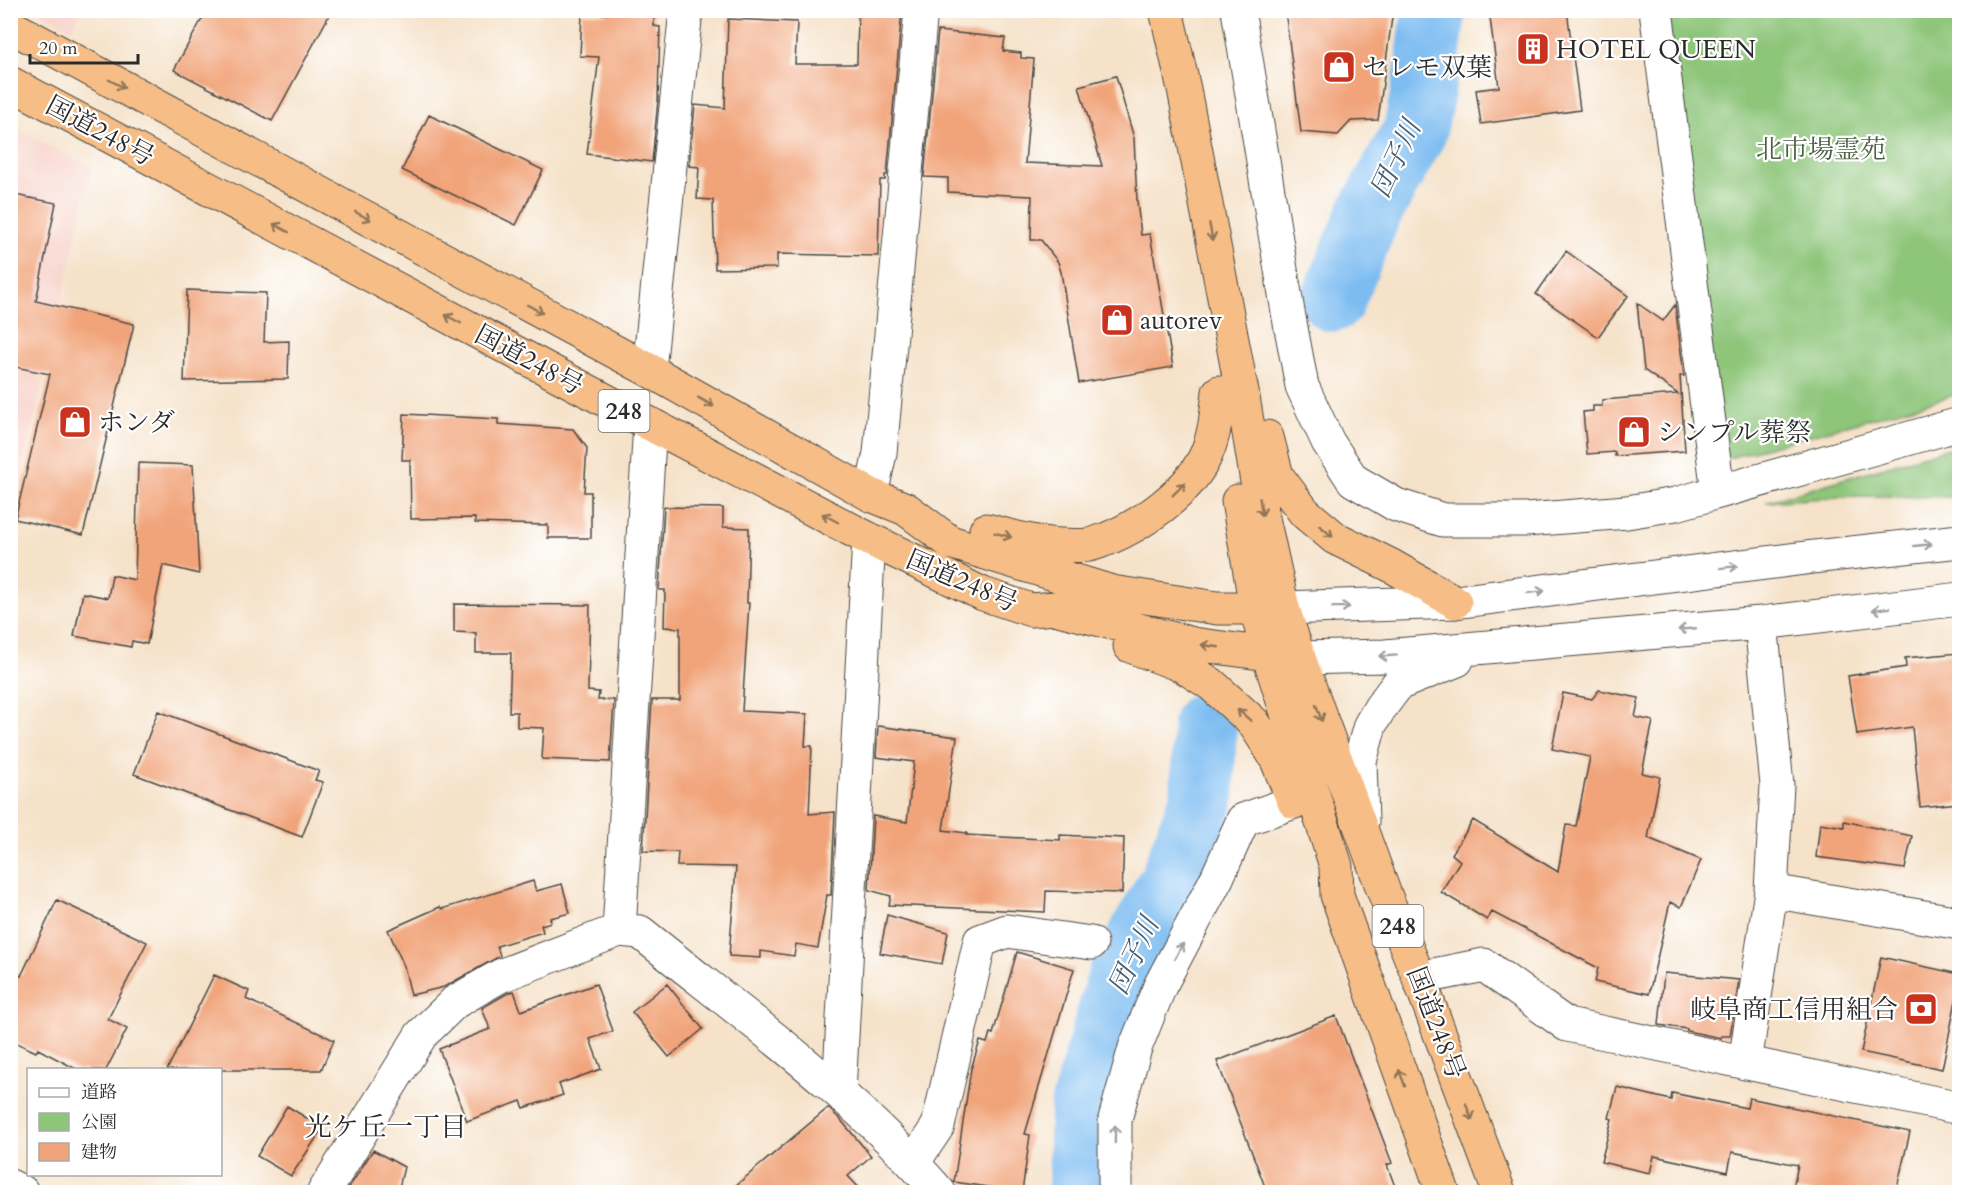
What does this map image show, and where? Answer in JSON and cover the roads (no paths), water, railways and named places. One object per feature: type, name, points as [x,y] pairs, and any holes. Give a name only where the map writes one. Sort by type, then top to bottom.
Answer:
[{"type":"highway","points":[[1143,10],[1164,89],[1231,394],[1263,518],[1269,608]]},
{"type":"highway","points":[[906,509],[1028,542],[1091,545],[1127,531],[1160,508],[1186,483],[1203,460],[1231,394],[1184,89],[1166,10]]},
{"type":"highway","name":"国道248号","points":[[10,26],[649,370],[871,495],[906,509],[950,542],[1112,592],[1217,608],[1269,608],[1336,866],[1337,895],[1443,1192]]},
{"type":"highway","name":"国道248号","points":[[10,83],[650,424],[869,539],[983,594],[1031,610],[1055,608],[1193,644],[1283,656]]},
{"type":"highway","points":[[1231,394],[1259,409],[1277,476],[1305,513],[1335,538],[1390,564],[1455,602]]},
{"type":"highway","name":"248","points":[[1031,610],[1051,627],[1137,648],[1183,666],[1210,684],[1254,723],[1276,758],[1319,874],[1337,895]]},
{"type":"highway","name":"国道248号","points":[[1283,656],[1363,832],[1499,1192]]},
{"type":"street","points":[[649,370],[686,10]]},
{"type":"street","points":[[871,495],[880,453],[921,10]]},
{"type":"street","points":[[1238,10],[1302,386],[1328,442],[1353,480],[1396,505],[1443,520],[1526,520],[1627,512],[1676,504],[1959,424]]},
{"type":"street","points":[[1656,10],[1718,492]]},
{"type":"street","points":[[619,930],[650,424]]},
{"type":"street","points":[[839,1092],[869,539]]},
{"type":"street","points":[[1269,608],[1455,602],[1802,558],[1959,541]]},
{"type":"street","points":[[1283,656],[1385,656],[1761,623],[1959,599]]},
{"type":"street","points":[[1744,1063],[1771,891],[1777,785],[1761,623]]},
{"type":"street","points":[[1363,832],[1360,761],[1370,725],[1380,708],[1398,684],[1489,647]]},
{"type":"street","points":[[1115,1192],[1115,1119],[1135,1048],[1160,986],[1243,820],[1294,802]]},
{"type":"street","points":[[1771,891],[1959,923]]},
{"type":"street","points":[[324,1192],[422,1035],[455,1002],[500,976],[619,930],[640,932],[839,1092],[914,1163],[939,1192]]},
{"type":"street","points":[[914,1163],[938,1126],[980,941],[1007,931],[1091,943]]},
{"type":"street","points":[[1419,978],[1484,965],[1567,1025],[1959,1108]]},
{"type":"street","points":[[10,1186],[22,1192]]},
{"type":"waterway","name":"団子川","points":[[1333,300],[1369,214],[1415,131],[1426,75],[1434,10]]},
{"type":"waterway","name":"団子川","points":[[1080,1192],[1082,1107],[1121,971],[1172,879],[1202,799],[1205,724]]},
{"type":"place","name":"HOTEL QUEEN","points":[[1533,49]]},
{"type":"place","name":"セレモ双葉","points":[[1339,67]]},
{"type":"place","name":"autorev","points":[[1117,320]]},
{"type":"place","name":"ホンダ","points":[[75,422]]},
{"type":"place","name":"シンプル葬祭","points":[[1634,432]]},
{"type":"place","name":"岐阜商工信用組合","points":[[1921,1009]]},
{"type":"district","name":"光ケ丘一丁目","points":[[386,1127]]},
{"type":"park label","name":"北市場霊苑","points":[[1821,149]]}]
